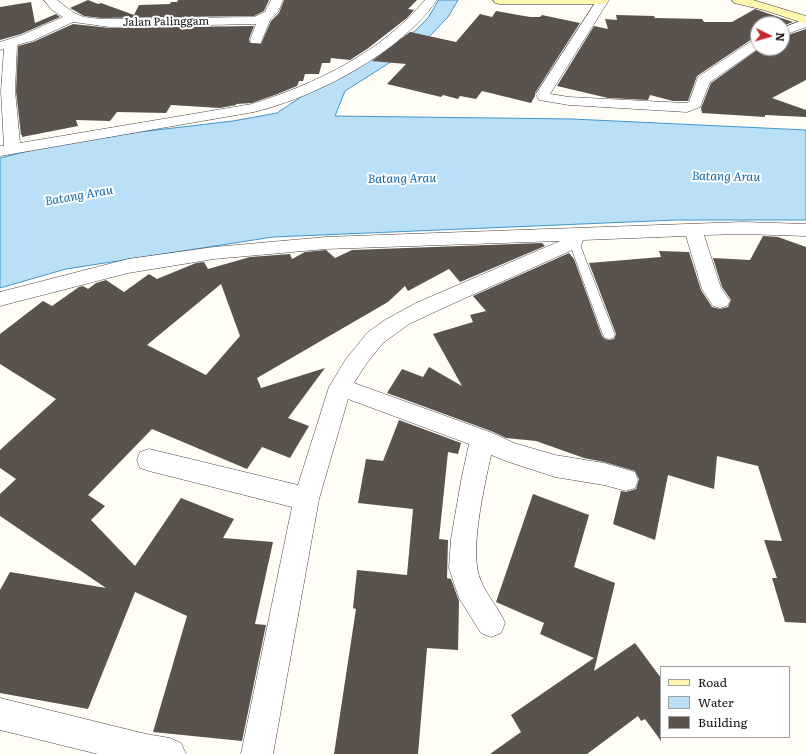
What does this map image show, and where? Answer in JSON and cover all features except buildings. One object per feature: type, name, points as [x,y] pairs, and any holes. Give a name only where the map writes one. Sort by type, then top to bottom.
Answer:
[{"type":"main road","points":[[499,0],[602,0]]},
{"type":"main road","points":[[738,0],[768,7],[806,20]]},
{"type":"street","name":"Jalan Palinggam","points":[[50,0],[59,11],[71,18],[95,22],[264,20]]},
{"type":"street","points":[[256,40],[264,20],[270,17],[277,0]]},
{"type":"street","points":[[71,18],[41,32],[6,44],[8,91],[6,149],[254,108],[284,99],[350,66],[384,45],[410,25],[431,0]]},
{"type":"street","points":[[602,0],[543,94],[544,97],[569,101],[687,108],[695,104],[703,80],[750,48]]},
{"type":"street","points":[[790,29],[806,23]]},
{"type":"street","points":[[0,299],[128,266],[214,253],[326,243],[574,238],[743,228],[806,230]]},
{"type":"street","points":[[693,230],[712,289],[720,301]]},
{"type":"street","points":[[257,754],[306,499],[340,387],[361,356],[381,334],[398,321],[427,305],[465,290],[574,238]]},
{"type":"street","points":[[340,387],[482,439],[509,452],[555,466],[604,474],[626,480]]},
{"type":"street","points":[[482,439],[472,481],[464,539],[463,568],[470,588],[491,623]]},
{"type":"street","points":[[149,460],[306,499]]},
{"type":"street","points":[[0,714],[154,753]]},
{"type":"lane","points":[[574,238],[609,335]]},
{"type":"water","name":"Batang Arau","points":[[439,0],[458,0],[448,17],[427,39],[345,91],[335,116],[572,119],[806,130],[806,220],[676,220],[273,237],[66,269],[0,288],[0,158],[45,147],[139,132],[233,121],[277,113],[304,95],[415,31],[428,18]]}]
